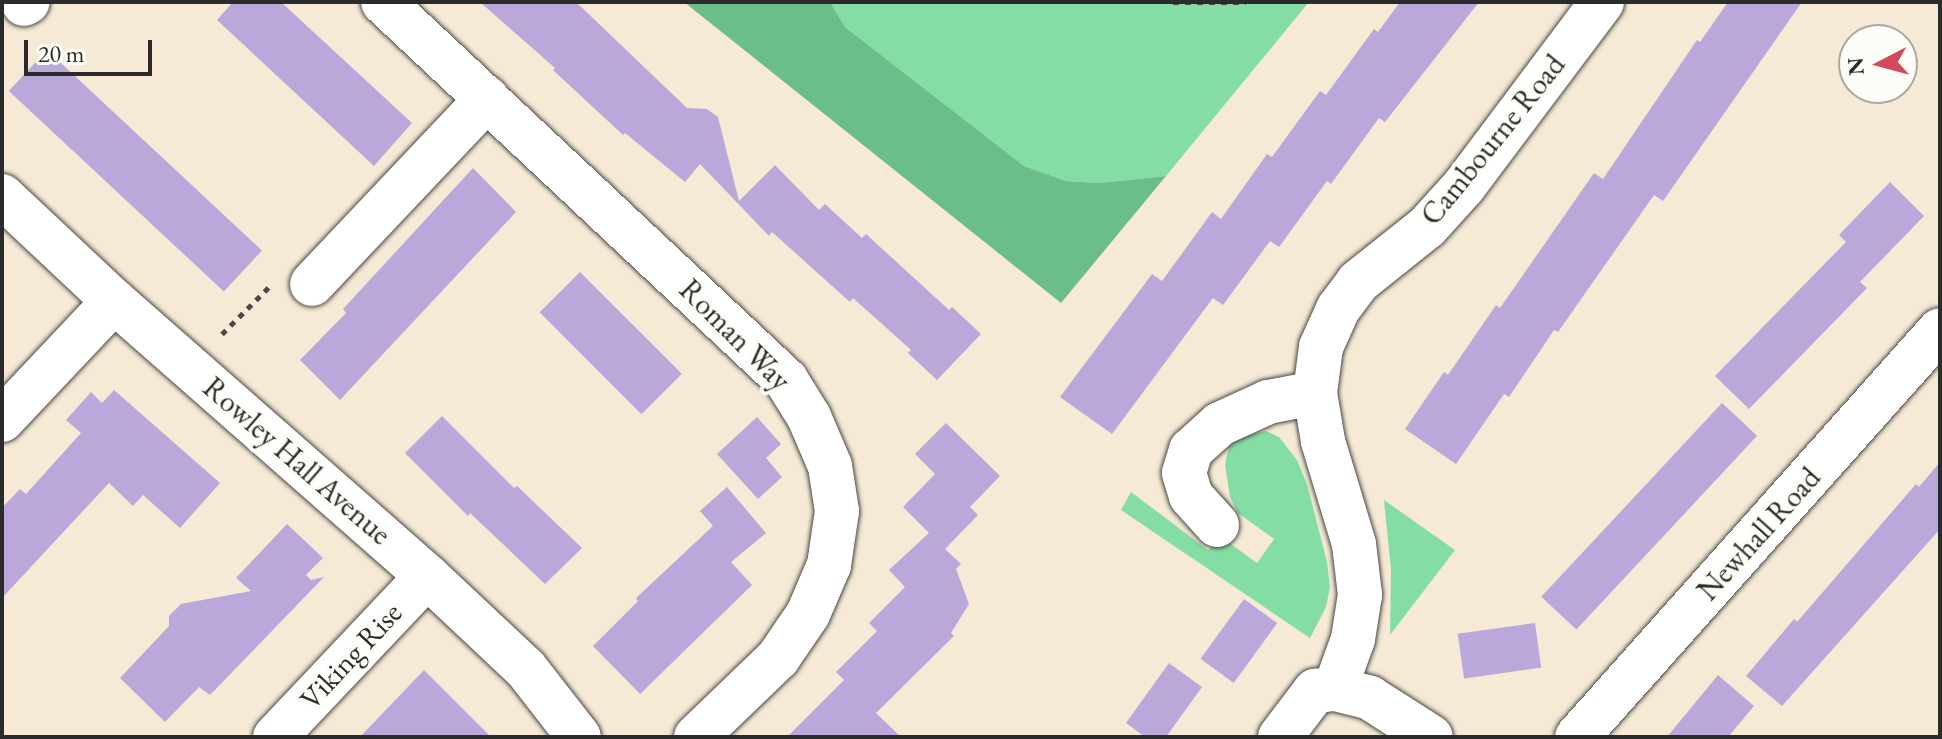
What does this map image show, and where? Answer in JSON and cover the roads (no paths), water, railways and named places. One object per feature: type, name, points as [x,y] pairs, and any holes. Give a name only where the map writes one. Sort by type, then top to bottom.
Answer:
[{"type":"street","name":"Roman Way","points":[[383,2],[786,380],[809,417],[830,466],[837,511],[831,552],[829,565],[808,614],[778,658],[696,737]]},
{"type":"street","name":"Cambourne Road","points":[[1335,689],[1353,639],[1360,595],[1354,544],[1323,441],[1315,393],[1321,347],[1338,309],[1358,282],[1427,227],[1464,186],[1602,2]]},
{"type":"street","points":[[312,284],[487,99]]},
{"type":"street","name":"Rowley Hall Avenue","points":[[2,196],[114,301],[427,576],[526,669],[579,737]]},
{"type":"street","points":[[2,420],[114,301]]},
{"type":"street","name":"Newhall Road","points":[[1577,737],[1940,330]]},
{"type":"street","points":[[1217,525],[1191,496],[1184,473],[1191,450],[1220,424],[1268,402],[1315,393]]},
{"type":"street","name":"Viking Rise","points":[[275,737],[427,576]]},
{"type":"street","points":[[1280,737],[1315,691],[1335,689],[1370,698],[1431,737]]}]
